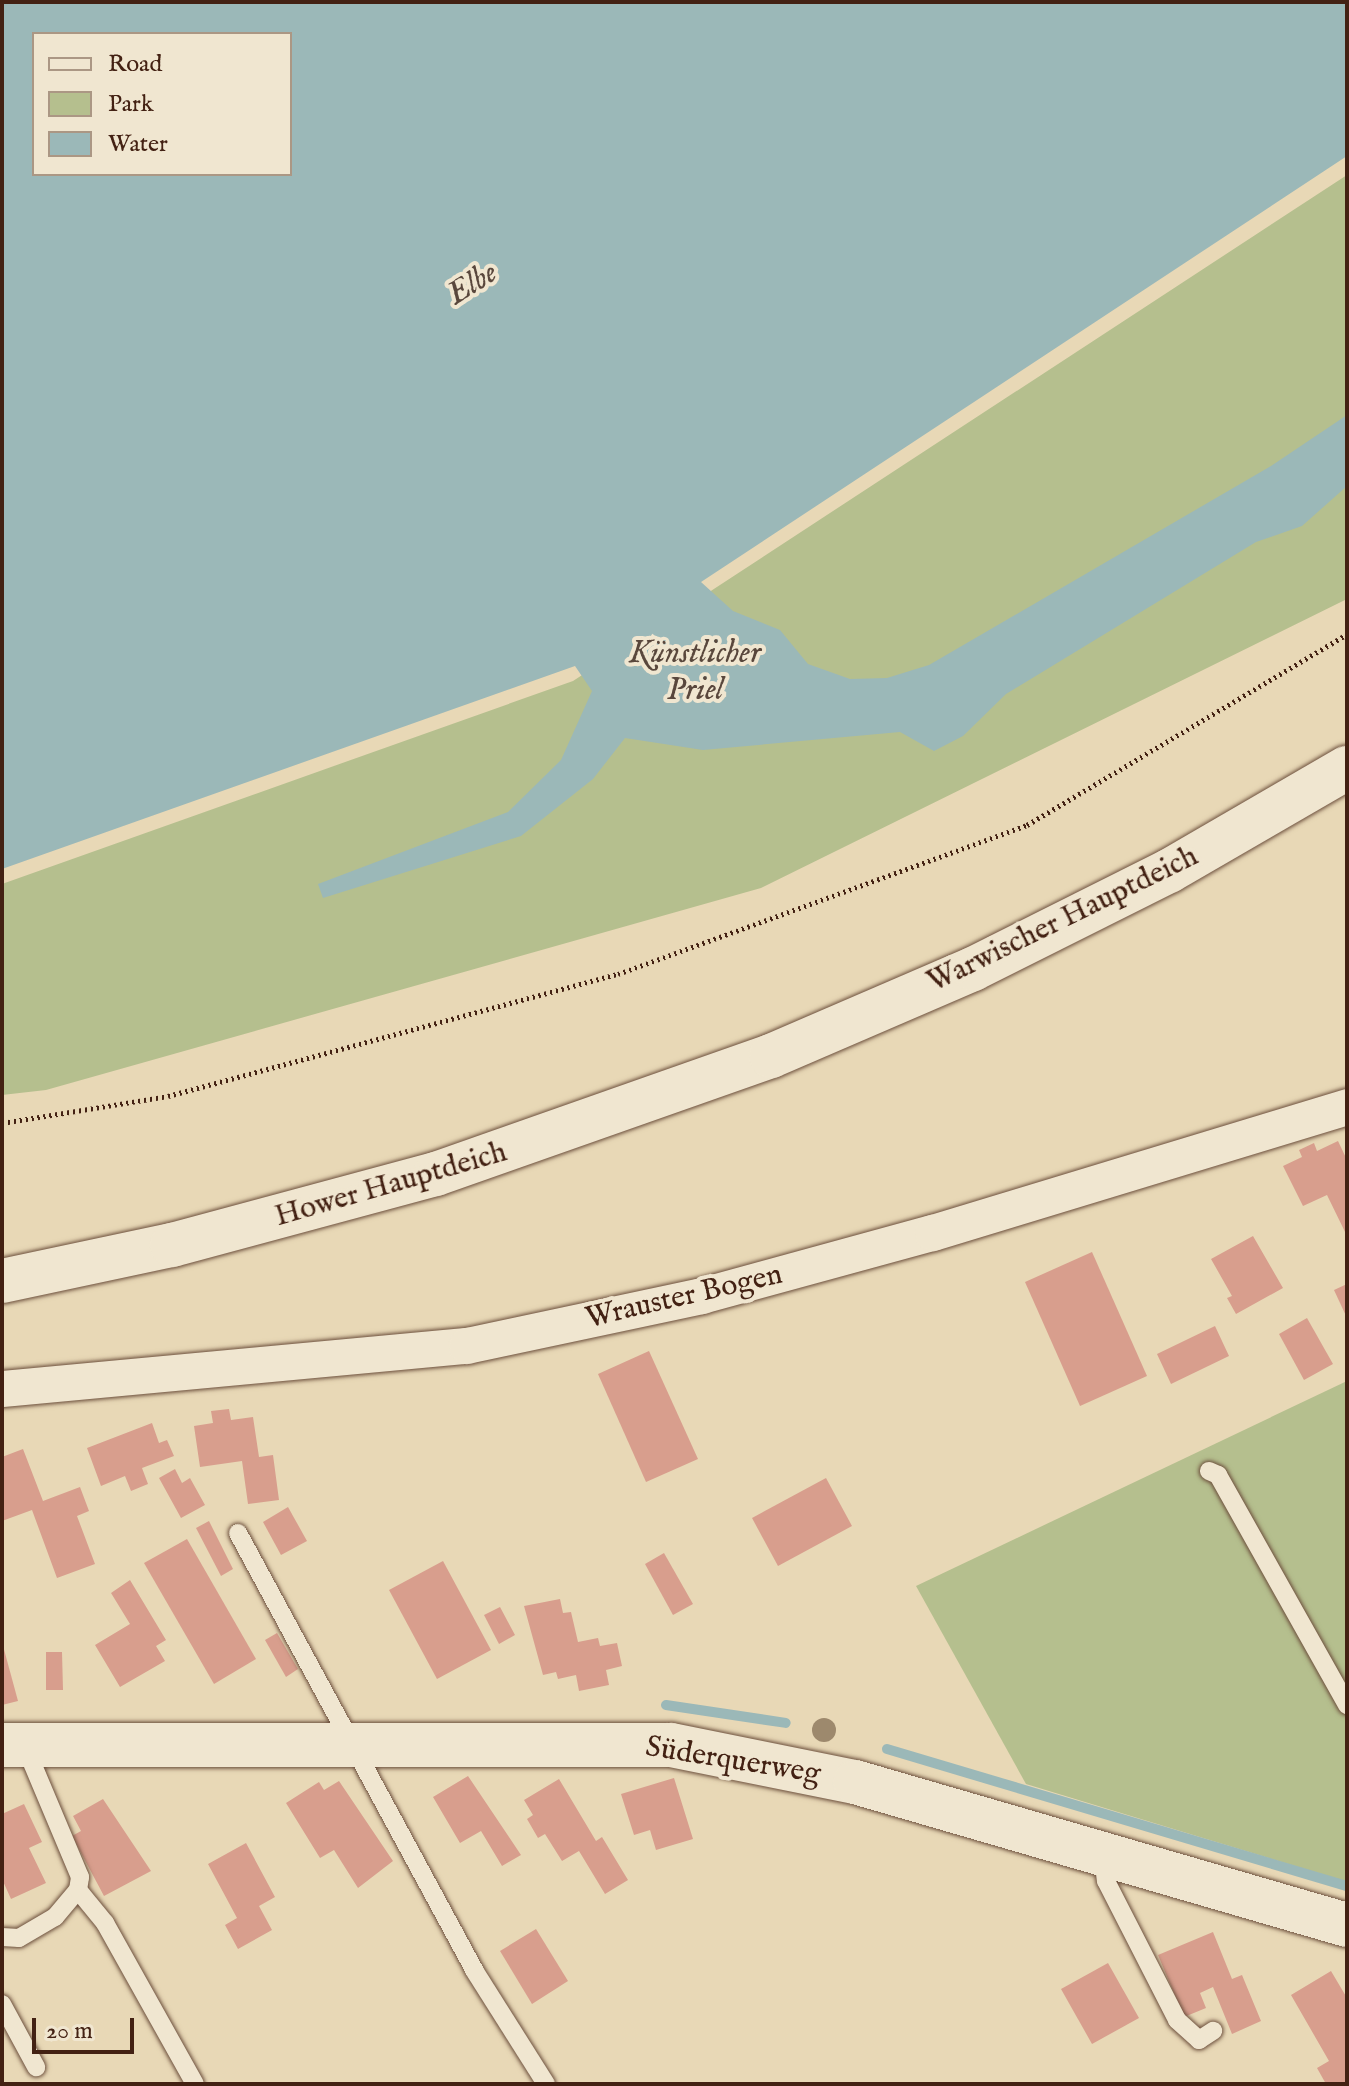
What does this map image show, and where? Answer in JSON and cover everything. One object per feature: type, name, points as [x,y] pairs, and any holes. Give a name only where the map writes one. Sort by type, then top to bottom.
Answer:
[{"type":"street","name":"Warwischer Hauptdeich","points":[[771,1056],[973,969],[1169,871],[1347,768]]},
{"type":"street","name":"Hower Hauptdeich","points":[[2,1281],[172,1245],[436,1174],[771,1056]]},
{"type":"street","name":"Wrauster Bogen","points":[[2,1389],[481,1343],[702,1296],[871,1250],[1347,1107]]},
{"type":"street","name":"Süderquerweg","points":[[13,1744],[671,1745],[855,1782],[1347,1925]]},
{"type":"lane","points":[[1209,1471],[1218,1475],[1229,1493],[1245,1532],[1347,1705]]},
{"type":"lane","points":[[238,1533],[348,1743],[474,1970],[546,2084]]},
{"type":"lane","points":[[2,1937],[19,1938],[35,1930],[78,1890],[80,1877],[13,1744]]},
{"type":"lane","points":[[1103,1854],[1106,1881],[1177,2020],[1199,2040],[1213,2031]]},
{"type":"lane","points":[[78,1890],[105,1923],[195,2084]]},
{"type":"lane","points":[[2,2004],[36,2067]]},
{"type":"path","points":[[2,1123],[168,1096],[633,969],[1027,825],[1347,634]]},
{"type":"green space","points":[[1347,175],[1347,599],[761,888],[46,1090],[2,1095],[2,884],[573,681]]},
{"type":"green space","points":[[1347,1381],[1347,1882],[1026,1784],[916,1586]]},
{"type":"water","points":[[2,2],[1347,2],[1347,156],[701,582],[733,611],[780,630],[808,664],[850,679],[887,678],[929,665],[1271,466],[1347,415],[1347,486],[1302,526],[1256,542],[1006,694],[963,736],[934,751],[900,732],[703,750],[625,738],[593,779],[521,836],[323,898],[318,884],[508,812],[561,760],[592,691],[575,666],[2,869]]},
{"type":"building","points":[[1338,1141],[1347,1160],[1347,1236],[1327,1195],[1303,1206],[1283,1166],[1302,1157],[1299,1150],[1314,1143],[1317,1151]]},
{"type":"building","points":[[1253,1236],[1283,1288],[1236,1314],[1227,1298],[1232,1296],[1211,1259]]},
{"type":"building","points":[[1092,1252],[1147,1376],[1080,1406],[1025,1282]]},
{"type":"building","points":[[1347,1284],[1347,1318],[1334,1290]]},
{"type":"building","points":[[1307,1318],[1333,1364],[1304,1380],[1279,1334]]},
{"type":"building","points":[[1215,1326],[1229,1356],[1171,1384],[1157,1354]]},
{"type":"building","points":[[649,1351],[698,1459],[646,1482],[598,1374]]},
{"type":"building","points":[[229,1409],[231,1420],[253,1417],[259,1457],[273,1455],[279,1500],[248,1504],[242,1461],[200,1467],[194,1426],[213,1423],[211,1411]]},
{"type":"building","points":[[152,1423],[159,1443],[167,1440],[174,1456],[142,1468],[148,1484],[131,1491],[125,1476],[101,1486],[87,1448]]},
{"type":"building","points":[[23,1449],[43,1501],[80,1487],[89,1511],[77,1516],[95,1564],[57,1578],[32,1510],[2,1521],[2,1457]]},
{"type":"building","points":[[175,1469],[182,1483],[190,1478],[205,1505],[181,1518],[159,1478]]},
{"type":"building","points":[[826,1478],[852,1526],[778,1566],[752,1518]]},
{"type":"building","points":[[288,1507],[307,1541],[281,1555],[263,1522]]},
{"type":"building","points":[[209,1521],[233,1569],[221,1576],[196,1528]]},
{"type":"building","points":[[187,1539],[256,1659],[214,1684],[144,1563]]},
{"type":"building","points":[[664,1553],[693,1604],[673,1615],[645,1564]]},
{"type":"building","points":[[443,1561],[491,1650],[437,1679],[389,1590]]},
{"type":"building","points":[[130,1580],[166,1640],[156,1646],[165,1661],[120,1687],[95,1645],[130,1624],[111,1593]]},
{"type":"building","points":[[560,1599],[563,1613],[571,1612],[578,1642],[598,1638],[600,1646],[617,1643],[622,1666],[606,1670],[609,1685],[579,1691],[576,1675],[558,1679],[556,1672],[543,1675],[524,1606]]},
{"type":"building","points":[[500,1607],[515,1635],[499,1644],[484,1615]]},
{"type":"building","points":[[277,1633],[298,1669],[286,1677],[265,1640]]},
{"type":"building","points":[[2,1642],[18,1701],[2,1705]]},
{"type":"building","points":[[46,1652],[62,1652],[63,1690],[46,1690]]},
{"type":"building","points":[[468,1776],[521,1855],[502,1866],[481,1831],[460,1843],[433,1797]]},
{"type":"building","points":[[674,1778],[693,1839],[656,1850],[650,1830],[634,1835],[621,1794]]},
{"type":"building","points":[[559,1779],[596,1841],[602,1837],[628,1880],[605,1894],[579,1851],[562,1861],[545,1834],[538,1838],[527,1819],[533,1815],[524,1800]]},
{"type":"building","points":[[339,1781],[393,1861],[358,1888],[334,1850],[320,1858],[286,1803],[319,1782],[324,1790]]},
{"type":"building","points":[[103,1799],[151,1871],[104,1896],[72,1836],[81,1831],[73,1816]]},
{"type":"building","points":[[24,1804],[42,1842],[29,1848],[46,1883],[11,1899],[2,1879],[2,1814]]},
{"type":"building","points":[[246,1843],[275,1897],[259,1906],[272,1930],[238,1949],[225,1925],[237,1918],[208,1864]]},
{"type":"building","points":[[536,1929],[568,1981],[532,2004],[500,1951]]},
{"type":"building","points":[[1213,1932],[1232,1979],[1242,1975],[1261,2021],[1232,2034],[1213,1987],[1200,1993],[1206,2008],[1184,2017],[1158,1955]]},
{"type":"building","points":[[1108,1963],[1139,2018],[1092,2044],[1061,1989]]},
{"type":"building","points":[[1331,1971],[1347,1998],[1347,2084],[1326,2084],[1317,2068],[1329,2061],[1291,1995]]},
{"type":"waterway","points":[[666,1705],[786,1723]]},
{"type":"waterway","points":[[887,1749],[1347,1886]]},
{"type":"water label","name":"Elbe","points":[[473,285]]},
{"type":"water label","name":"Künstlicher Priel","points":[[695,674]]}]
